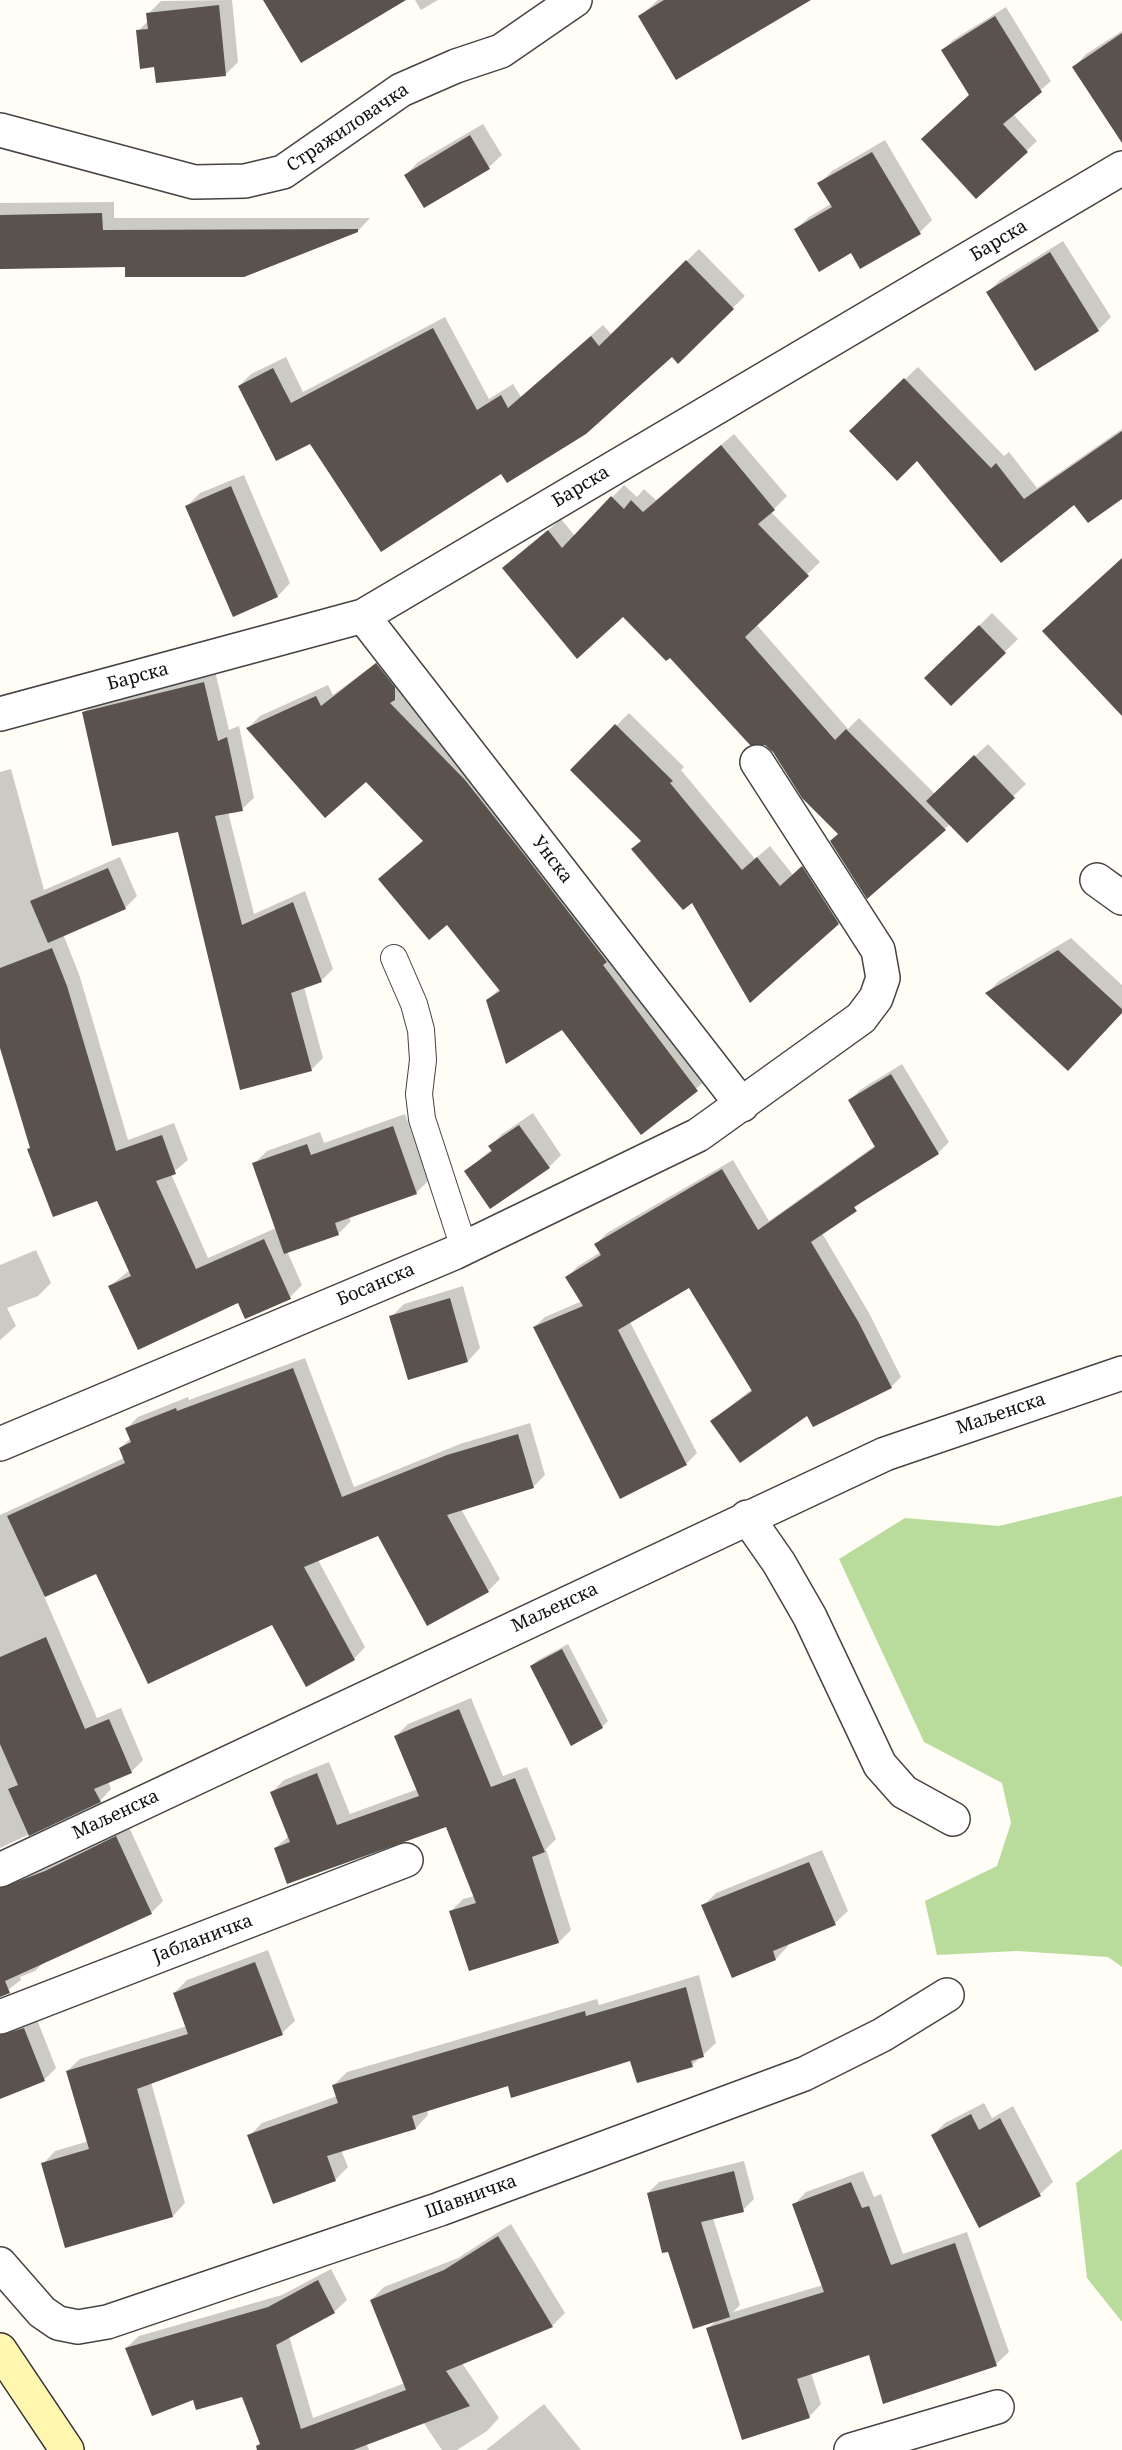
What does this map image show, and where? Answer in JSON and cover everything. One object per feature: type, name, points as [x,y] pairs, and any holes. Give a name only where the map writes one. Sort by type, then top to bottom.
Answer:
[{"type":"main road","points":[[0,2350],[67,2450]]},
{"type":"street","name":"Стражиловачка","points":[[0,130],[194,182],[245,181],[283,172],[401,90],[456,66],[501,51],[575,0]]},
{"type":"street","name":"Барска","points":[[0,714],[363,616],[1122,168]]},
{"type":"street","name":"Унска","points":[[363,616],[742,1105]]},
{"type":"street","name":"Босанска","points":[[0,1444],[464,1248],[698,1134],[742,1105],[861,1018],[876,998],[883,978],[878,950],[757,762]]},
{"type":"street","name":"Маљенска","points":[[0,1870],[885,1454],[1122,1373]]},
{"type":"street","points":[[747,1517],[779,1563],[810,1617],[880,1765],[904,1792],[953,1819]]},
{"type":"street","name":"Јабланичка","points":[[0,2017],[406,1860]]},
{"type":"street","name":"Шавничка","points":[[0,2264],[42,2312],[58,2323],[78,2326],[107,2322],[440,2209],[804,2074],[882,2035],[947,1995]]},
{"type":"street","points":[[851,2450],[997,2407]]},
{"type":"lane","points":[[394,958],[414,1004],[421,1030],[423,1059],[419,1094],[422,1119],[464,1248]]},
{"type":"green space","points":[[1122,1496],[1122,1967],[1108,1957],[1017,1951],[937,1955],[925,1901],[997,1866],[1011,1823],[1002,1783],[924,1742],[839,1559],[905,1518],[999,1526]]},
{"type":"green space","points":[[1122,2149],[1122,2322],[1087,2278],[1076,2183]]},
{"type":"building","points":[[263,0],[406,0],[301,63]]},
{"type":"building","points":[[664,0],[811,0],[676,80],[638,16]]},
{"type":"building","points":[[219,5],[226,76],[156,83],[154,67],[140,69],[136,30],[148,29],[146,13]]},
{"type":"building","points":[[995,16],[1042,92],[1003,124],[1028,152],[976,199],[921,139],[969,95],[941,50]]},
{"type":"building","points":[[1122,33],[1122,143],[1072,67]]},
{"type":"building","points":[[470,135],[490,169],[424,208],[404,175]]},
{"type":"building","points":[[872,152],[921,234],[860,269],[851,253],[819,272],[794,229],[832,207],[817,183]]},
{"type":"building","points":[[102,213],[103,230],[358,229],[358,232],[244,277],[125,277],[125,267],[0,269],[0,215]]},
{"type":"building","points":[[1050,252],[1099,331],[1035,371],[986,292]]},
{"type":"building","points":[[686,260],[734,309],[678,364],[672,357],[586,434],[507,483],[501,474],[381,552],[310,444],[276,461],[238,386],[273,368],[291,403],[433,328],[477,410],[501,395],[508,408],[591,336],[599,346]]},
{"type":"building","points":[[904,378],[991,468],[996,463],[1024,499],[1122,431],[1122,499],[1088,523],[1074,505],[1001,563],[917,461],[897,481],[849,431]]},
{"type":"building","points":[[721,445],[775,510],[758,524],[809,576],[745,637],[835,740],[846,729],[946,830],[867,899],[830,841],[838,834],[802,798],[773,752],[765,745],[750,745],[670,658],[666,661],[623,617],[577,659],[502,568],[548,530],[562,548],[611,496],[624,509],[631,500],[643,512]]},
{"type":"building","points":[[231,486],[278,597],[233,617],[185,506]]},
{"type":"building","points":[[1122,558],[1122,716],[1042,631]]},
{"type":"building","points":[[979,625],[1006,653],[951,706],[924,678]]},
{"type":"building","points":[[376,663],[395,687],[395,700],[390,703],[465,780],[607,962],[603,965],[698,1091],[641,1135],[562,1030],[506,1064],[486,1000],[500,991],[447,925],[429,940],[378,879],[423,841],[366,782],[325,818],[246,728],[316,696],[321,706]]},
{"type":"building","points":[[204,682],[218,741],[227,737],[243,811],[215,816],[242,925],[293,902],[322,982],[291,993],[312,1071],[240,1090],[178,832],[112,846],[82,712]]},
{"type":"building","points":[[615,724],[673,781],[670,783],[742,870],[757,857],[780,886],[802,866],[839,924],[750,1003],[692,903],[683,910],[631,849],[641,841],[570,770]]},
{"type":"building","points":[[974,755],[1015,798],[967,843],[926,801]]},
{"type":"building","points":[[108,868],[126,909],[48,943],[30,901]]},
{"type":"building","points":[[52,948],[67,986],[116,1151],[162,1135],[176,1174],[156,1181],[196,1269],[264,1239],[291,1299],[245,1319],[238,1303],[138,1350],[108,1286],[131,1276],[97,1201],[53,1217],[27,1149],[30,1148],[0,1048],[0,968]]},
{"type":"building","points":[[1058,950],[1122,1009],[1122,1013],[1068,1071],[985,993]]},
{"type":"building","points":[[891,1074],[939,1154],[854,1207],[857,1211],[811,1242],[859,1323],[892,1388],[813,1427],[807,1416],[740,1463],[710,1421],[752,1391],[689,1288],[618,1330],[687,1465],[620,1499],[533,1327],[583,1306],[565,1277],[601,1255],[594,1244],[722,1169],[758,1230],[875,1147],[848,1100]]},
{"type":"building","points":[[519,1125],[550,1168],[490,1209],[464,1171],[492,1151],[488,1146]]},
{"type":"building","points":[[393,1126],[417,1194],[335,1223],[339,1235],[284,1254],[252,1163],[307,1144],[311,1155]]},
{"type":"building","points":[[450,1298],[468,1362],[408,1380],[389,1316]]},
{"type":"building","points":[[293,1368],[342,1497],[447,1455],[518,1434],[534,1488],[447,1515],[489,1592],[427,1626],[378,1536],[304,1567],[355,1660],[306,1687],[272,1625],[148,1684],[96,1574],[45,1597],[7,1516],[125,1463],[119,1448],[131,1442],[125,1428]]},
{"type":"building","points":[[46,1637],[85,1729],[109,1719],[132,1773],[94,1789],[101,1802],[29,1836],[8,1789],[18,1785],[0,1744],[0,1657]]},
{"type":"building","points":[[562,1649],[603,1728],[571,1746],[530,1666]]},
{"type":"building","points":[[459,1709],[491,1787],[515,1778],[545,1852],[532,1857],[559,1943],[469,1971],[449,1911],[476,1903],[446,1827],[287,1884],[274,1848],[290,1842],[270,1792],[317,1773],[337,1825],[419,1796],[394,1736]]},
{"type":"building","points":[[116,1836],[152,1914],[5,1981],[10,1993],[0,1997],[0,1888],[45,1871]]},
{"type":"building","points":[[809,1862],[836,1925],[773,1951],[776,1960],[732,1978],[701,1905]]},
{"type":"building","points":[[255,1962],[283,2035],[137,2089],[173,2217],[65,2248],[41,2163],[89,2149],[66,2071],[188,2034],[173,1993]]},
{"type":"building","points":[[686,1987],[704,2057],[691,2061],[693,2067],[637,2083],[630,2061],[511,2098],[508,2086],[412,2116],[416,2129],[327,2156],[336,2181],[273,2204],[247,2135],[338,2103],[332,2085],[585,2011],[586,2016]]},
{"type":"building","points":[[24,2028],[45,2081],[0,2099],[0,2035]]},
{"type":"building","points":[[971,2114],[979,2130],[1000,2118],[1041,2196],[979,2228],[931,2135]]},
{"type":"building","points":[[734,2171],[744,2212],[701,2222],[730,2317],[693,2329],[668,2252],[662,2253],[647,2193]]},
{"type":"building","points":[[851,2182],[862,2208],[869,2206],[891,2265],[955,2243],[997,2366],[883,2404],[869,2355],[797,2379],[810,2418],[742,2440],[706,2328],[824,2292],[792,2204]]},
{"type":"building","points":[[498,2236],[553,2327],[446,2371],[470,2406],[353,2450],[257,2450],[256,2446],[260,2444],[242,2397],[196,2410],[193,2400],[152,2416],[125,2348],[268,2307],[318,2280],[335,2313],[276,2345],[301,2429],[406,2390],[370,2300],[444,2270]]}]
